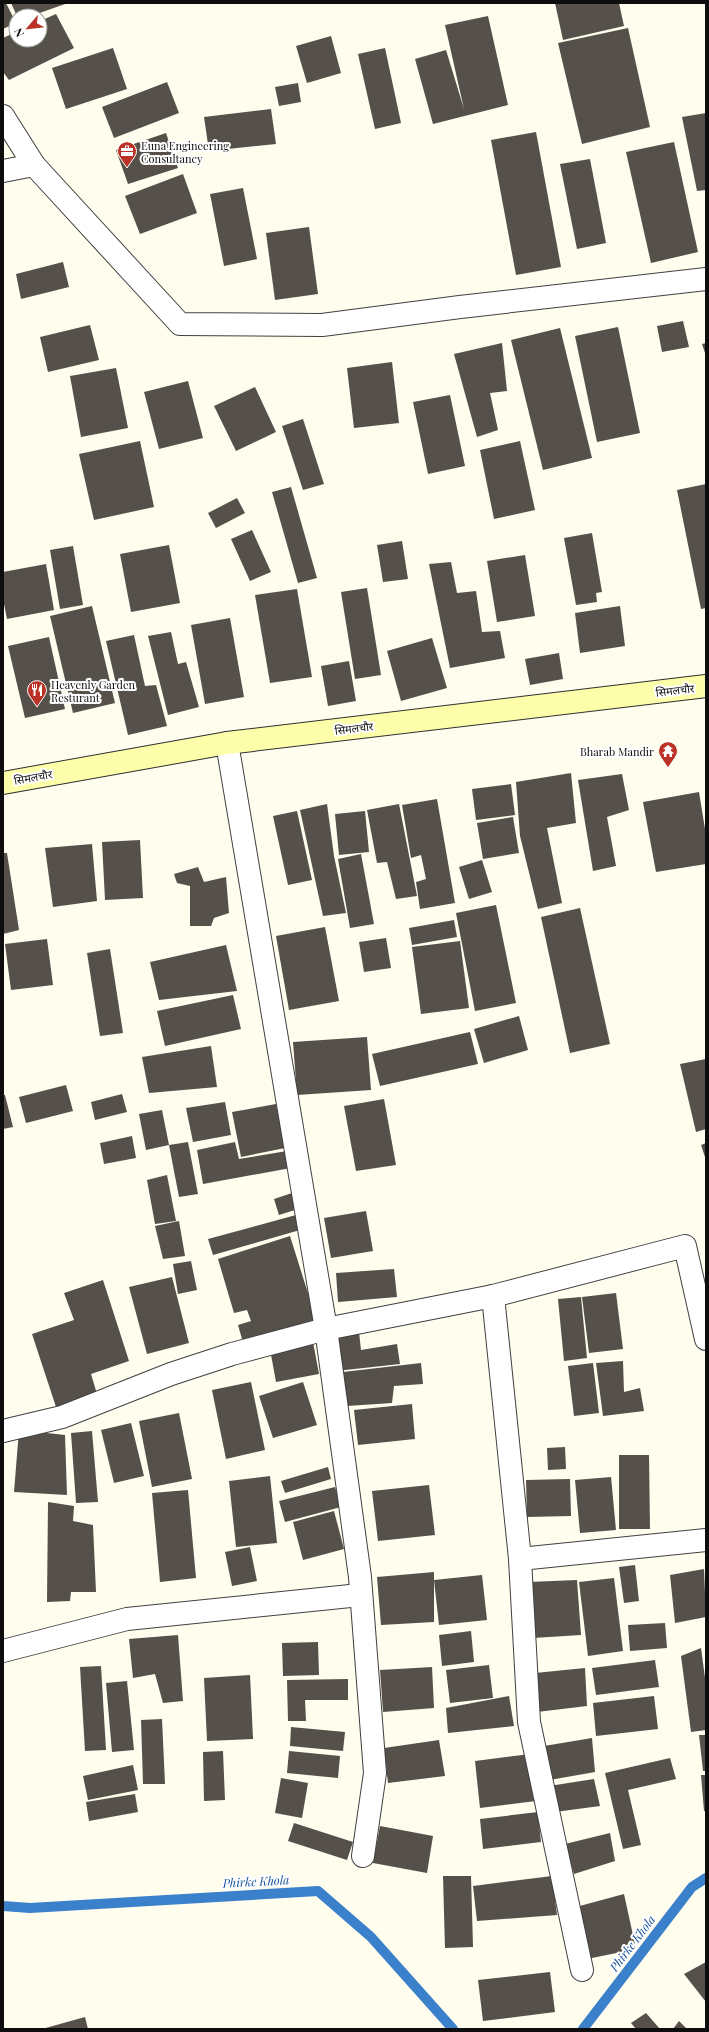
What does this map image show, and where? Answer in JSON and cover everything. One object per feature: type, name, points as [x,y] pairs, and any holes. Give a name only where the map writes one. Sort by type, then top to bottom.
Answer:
[{"type":"main road","name":"सिमलचौर","points":[[3,783],[227,743],[706,686]]},
{"type":"street","points":[[3,116],[34,165],[180,324],[322,325],[460,307],[706,279]]},
{"type":"street","points":[[3,171],[34,165]]},
{"type":"street","points":[[227,743],[326,1329],[360,1576],[360,1594],[375,1773],[363,1856]]},
{"type":"street","points":[[3,1431],[62,1417],[171,1374],[226,1356],[326,1329],[493,1296],[685,1246],[706,1339]]},
{"type":"street","points":[[493,1296],[520,1559],[529,1722],[582,1970]]},
{"type":"street","points":[[520,1559],[706,1540]]},
{"type":"street","points":[[3,1651],[127,1619],[360,1594]]},
{"type":"building","points":[[3,3],[6,3],[8,8],[8,27],[3,29]]},
{"type":"building","points":[[11,3],[68,3],[48,10],[48,8],[13,8]]},
{"type":"building","points":[[555,3],[619,3],[624,26],[563,40]]},
{"type":"building","points":[[56,14],[74,48],[9,80],[3,72],[3,38],[8,36],[8,48],[48,48],[48,18]]},
{"type":"building","points":[[488,16],[508,105],[433,124],[415,59],[446,50],[464,109],[445,25]]},
{"type":"building","points":[[628,28],[650,127],[582,144],[558,43]]},
{"type":"building","points":[[331,36],[341,73],[307,83],[296,46]]},
{"type":"building","points":[[113,48],[127,89],[66,109],[52,68]]},
{"type":"building","points":[[385,48],[401,123],[375,129],[358,54]]},
{"type":"building","points":[[167,82],[179,113],[114,138],[102,107]]},
{"type":"building","points":[[298,83],[301,102],[279,106],[275,87]]},
{"type":"building","points":[[271,109],[276,144],[209,151],[204,117]]},
{"type":"building","points":[[706,113],[706,190],[697,191],[682,117]]},
{"type":"building","points":[[536,132],[561,267],[516,275],[491,140]]},
{"type":"building","points":[[166,133],[178,168],[128,184],[116,150]]},
{"type":"building","points":[[674,142],[698,252],[651,263],[626,152]]},
{"type":"building","points":[[590,159],[606,243],[577,249],[560,164]]},
{"type":"building","points":[[183,174],[197,213],[140,234],[125,196]]},
{"type":"building","points":[[243,188],[257,259],[224,266],[210,194]]},
{"type":"building","points":[[309,227],[318,294],[275,300],[266,233]]},
{"type":"building","points":[[63,262],[69,287],[21,299],[16,274]]},
{"type":"building","points":[[683,321],[689,347],[662,352],[657,326]]},
{"type":"building","points":[[90,325],[99,360],[48,372],[40,337]]},
{"type":"building","points":[[618,327],[640,433],[597,442],[575,336]]},
{"type":"building","points":[[560,328],[592,458],[543,470],[511,340]]},
{"type":"building","points":[[502,343],[507,391],[490,393],[498,430],[477,437],[454,354]]},
{"type":"building","points":[[706,343],[706,356],[702,344]]},
{"type":"building","points":[[392,362],[399,423],[354,428],[347,368]]},
{"type":"building","points":[[116,368],[128,428],[81,437],[70,376]]},
{"type":"building","points":[[188,381],[203,438],[159,449],[144,392]]},
{"type":"building","points":[[255,387],[276,432],[236,451],[214,406]]},
{"type":"building","points":[[450,395],[465,466],[428,474],[413,402]]},
{"type":"building","points":[[303,419],[324,484],[303,490],[282,426]]},
{"type":"building","points":[[140,441],[154,507],[94,520],[79,454]]},
{"type":"building","points":[[520,441],[535,510],[494,519],[480,450]]},
{"type":"building","points":[[706,484],[706,608],[701,609],[677,490]]},
{"type":"building","points":[[291,487],[317,578],[298,583],[272,492]]},
{"type":"building","points":[[237,498],[245,513],[216,528],[208,513]]},
{"type":"building","points":[[252,530],[271,572],[250,581],[231,539]]},
{"type":"building","points":[[592,533],[602,592],[596,593],[597,602],[576,605],[564,538]]},
{"type":"building","points":[[402,541],[408,579],[383,582],[377,545]]},
{"type":"building","points":[[169,545],[180,603],[131,612],[120,554]]},
{"type":"building","points":[[73,546],[83,605],[60,609],[50,550]]},
{"type":"building","points":[[525,555],[535,616],[497,622],[487,561]]},
{"type":"building","points":[[451,562],[457,593],[476,591],[482,632],[500,631],[505,658],[450,668],[429,564]]},
{"type":"building","points":[[46,564],[54,610],[7,619],[3,599],[3,572]]},
{"type":"building","points":[[367,588],[381,675],[355,679],[341,592]]},
{"type":"building","points":[[297,589],[312,677],[270,683],[255,595]]},
{"type":"building","points":[[92,606],[115,703],[73,713],[50,616]]},
{"type":"building","points":[[620,606],[625,646],[580,653],[575,613]]},
{"type":"building","points":[[230,618],[244,697],[205,704],[191,625]]},
{"type":"building","points":[[171,632],[178,664],[186,662],[199,707],[168,715],[148,636]]},
{"type":"building","points":[[134,635],[145,686],[156,685],[167,726],[128,735],[106,641]]},
{"type":"building","points":[[49,637],[65,709],[25,718],[8,646]]},
{"type":"building","points":[[432,638],[447,688],[401,701],[387,651]]},
{"type":"building","points":[[559,653],[563,679],[530,685],[525,659]]},
{"type":"building","points":[[349,661],[356,701],[328,706],[321,666]]},
{"type":"building","points":[[571,773],[576,823],[547,828],[562,903],[538,909],[520,836],[516,782]]},
{"type":"building","points":[[622,774],[629,810],[607,817],[616,866],[593,871],[578,780]]},
{"type":"building","points":[[511,784],[515,815],[476,820],[472,789]]},
{"type":"building","points":[[699,792],[706,835],[706,864],[656,872],[643,802]]},
{"type":"building","points":[[437,799],[455,903],[420,909],[416,882],[426,879],[421,855],[411,858],[402,805]]},
{"type":"building","points":[[327,804],[334,856],[346,913],[323,916],[300,810]]},
{"type":"building","points":[[399,804],[417,896],[396,899],[387,862],[377,863],[367,810]]},
{"type":"building","points":[[297,811],[312,880],[288,885],[273,816]]},
{"type":"building","points":[[365,811],[369,852],[339,855],[335,814]]},
{"type":"building","points":[[513,817],[519,853],[483,859],[477,823]]},
{"type":"building","points":[[140,840],[143,898],[105,900],[102,842]]},
{"type":"building","points":[[92,844],[97,901],[53,907],[45,848]]},
{"type":"building","points":[[3,853],[7,853],[19,930],[3,934]]},
{"type":"building","points":[[361,854],[374,924],[350,928],[338,859]]},
{"type":"building","points":[[482,860],[492,892],[469,899],[459,867]]},
{"type":"building","points":[[198,867],[204,882],[226,877],[229,913],[214,918],[211,926],[190,926],[190,886],[177,883],[174,874]]},
{"type":"building","points":[[496,905],[516,1003],[475,1011],[456,913]]},
{"type":"building","points":[[580,908],[610,1044],[570,1053],[541,917]]},
{"type":"building","points":[[454,920],[457,937],[412,945],[409,928]]},
{"type":"building","points":[[325,927],[339,1001],[289,1010],[276,936]]},
{"type":"building","points":[[386,938],[391,968],[364,972],[359,942]]},
{"type":"building","points":[[47,939],[53,985],[11,990],[5,944]]},
{"type":"building","points":[[460,941],[469,1008],[421,1014],[412,947]]},
{"type":"building","points":[[226,945],[237,991],[159,1000],[150,962]]},
{"type":"building","points":[[110,949],[123,1033],[100,1036],[87,953]]},
{"type":"building","points":[[233,995],[241,1029],[165,1046],[157,1011]]},
{"type":"building","points":[[519,1016],[528,1050],[484,1063],[474,1029]]},
{"type":"building","points":[[470,1032],[478,1064],[380,1086],[372,1054]]},
{"type":"building","points":[[367,1037],[371,1090],[297,1095],[293,1042]]},
{"type":"building","points":[[211,1046],[217,1087],[149,1093],[142,1057]]},
{"type":"building","points":[[706,1059],[706,1129],[696,1132],[680,1064]]},
{"type":"building","points":[[66,1085],[73,1111],[26,1123],[19,1097]]},
{"type":"building","points":[[122,1094],[127,1112],[95,1120],[91,1102]]},
{"type":"building","points":[[3,1095],[5,1095],[13,1127],[3,1129]]},
{"type":"building","points":[[384,1099],[396,1165],[356,1171],[344,1106]]},
{"type":"building","points":[[225,1102],[231,1135],[193,1142],[186,1108]]},
{"type":"building","points":[[276,1104],[285,1148],[241,1157],[232,1112]]},
{"type":"building","points":[[162,1110],[169,1145],[146,1150],[139,1114]]},
{"type":"building","points":[[132,1136],[136,1158],[104,1164],[100,1143]]},
{"type":"building","points":[[188,1142],[198,1194],[179,1197],[169,1145]]},
{"type":"building","points":[[235,1142],[239,1159],[287,1151],[291,1168],[203,1184],[197,1150]]},
{"type":"building","points":[[706,1143],[706,1160],[701,1145]]},
{"type":"building","points":[[167,1175],[176,1221],[155,1224],[147,1180]]},
{"type":"building","points":[[292,1193],[298,1209],[279,1215],[274,1199]]},
{"type":"building","points":[[366,1211],[373,1251],[331,1258],[324,1218]]},
{"type":"building","points":[[296,1215],[300,1230],[213,1255],[208,1239]]},
{"type":"building","points":[[179,1221],[185,1256],[163,1259],[155,1226]]},
{"type":"building","points":[[290,1236],[318,1325],[244,1346],[238,1325],[251,1321],[247,1310],[234,1313],[218,1259]]},
{"type":"building","points":[[191,1261],[197,1290],[178,1294],[173,1264]]},
{"type":"building","points":[[394,1269],[397,1297],[338,1302],[336,1273]]},
{"type":"building","points":[[172,1277],[189,1343],[147,1354],[129,1287]]},
{"type":"building","points":[[103,1280],[129,1361],[91,1374],[97,1394],[56,1407],[32,1334],[74,1320],[64,1293]]},
{"type":"building","points":[[616,1293],[623,1349],[589,1353],[582,1297]]},
{"type":"building","points":[[581,1297],[587,1358],[564,1361],[558,1299]]},
{"type":"building","points":[[332,1332],[359,1332],[361,1350],[397,1344],[400,1364],[336,1371]]},
{"type":"building","points":[[313,1342],[319,1374],[276,1382],[270,1349]]},
{"type":"building","points":[[623,1361],[624,1392],[640,1388],[644,1411],[603,1416],[596,1363]]},
{"type":"building","points":[[421,1363],[423,1384],[394,1386],[392,1403],[347,1406],[343,1372]]},
{"type":"building","points":[[593,1363],[599,1413],[574,1416],[568,1366]]},
{"type":"building","points":[[251,1382],[265,1450],[226,1459],[212,1390]]},
{"type":"building","points":[[303,1382],[317,1425],[273,1438],[259,1396]]},
{"type":"building","points":[[412,1404],[415,1439],[358,1445],[354,1410]]},
{"type":"building","points":[[179,1413],[192,1479],[152,1487],[139,1421]]},
{"type":"building","points":[[131,1423],[144,1476],[114,1483],[101,1430]]},
{"type":"building","points":[[19,1430],[65,1435],[67,1495],[14,1492]]},
{"type":"building","points":[[92,1431],[98,1502],[76,1503],[71,1433]]},
{"type":"building","points":[[565,1447],[566,1469],[548,1470],[547,1448]]},
{"type":"building","points":[[619,1455],[649,1455],[650,1529],[619,1529]]},
{"type":"building","points":[[328,1467],[331,1479],[285,1493],[281,1481]]},
{"type":"building","points":[[270,1476],[277,1543],[236,1547],[229,1481]]},
{"type":"building","points":[[611,1477],[616,1530],[580,1533],[575,1480]]},
{"type":"building","points":[[570,1479],[571,1516],[527,1517],[526,1480]]},
{"type":"building","points":[[429,1485],[435,1535],[378,1541],[372,1491]]},
{"type":"building","points":[[335,1487],[341,1507],[285,1522],[279,1501]]},
{"type":"building","points":[[188,1490],[196,1578],[160,1582],[152,1493]]},
{"type":"building","points":[[48,1502],[74,1506],[73,1521],[93,1525],[96,1592],[71,1592],[70,1601],[47,1602]]},
{"type":"building","points":[[334,1511],[344,1549],[303,1560],[293,1522]]},
{"type":"building","points":[[250,1547],[257,1581],[232,1586],[225,1552]]},
{"type":"building","points":[[635,1565],[639,1601],[624,1603],[619,1567]]},
{"type":"building","points":[[704,1569],[706,1617],[675,1623],[670,1575]]},
{"type":"building","points":[[434,1572],[434,1622],[381,1625],[377,1577]]},
{"type":"building","points":[[482,1575],[487,1620],[439,1625],[434,1580]]},
{"type":"building","points":[[614,1578],[623,1651],[588,1656],[579,1582]]},
{"type":"building","points":[[577,1580],[581,1635],[533,1638],[529,1582]]},
{"type":"building","points":[[665,1623],[667,1648],[630,1651],[628,1625]]},
{"type":"building","points":[[471,1631],[474,1662],[442,1666],[439,1635]]},
{"type":"building","points":[[178,1635],[183,1701],[163,1703],[155,1674],[133,1678],[129,1639]]},
{"type":"building","points":[[318,1642],[319,1675],[283,1676],[282,1643]]},
{"type":"building","points":[[701,1648],[706,1685],[706,1730],[691,1732],[681,1656]]},
{"type":"building","points":[[655,1660],[659,1687],[596,1695],[592,1668]]},
{"type":"building","points":[[489,1665],[493,1698],[450,1703],[446,1670]]},
{"type":"building","points":[[101,1666],[106,1750],[85,1751],[80,1667]]},
{"type":"building","points":[[432,1667],[434,1708],[383,1712],[380,1670]]},
{"type":"building","points":[[585,1668],[587,1706],[537,1712],[535,1673]]},
{"type":"building","points":[[250,1675],[253,1739],[207,1741],[204,1678]]},
{"type":"building","points":[[348,1679],[348,1700],[305,1700],[306,1721],[288,1721],[287,1680]]},
{"type":"building","points":[[127,1681],[134,1750],[112,1752],[106,1683]]},
{"type":"building","points":[[509,1696],[514,1726],[448,1733],[446,1708]]},
{"type":"building","points":[[654,1696],[658,1729],[596,1736],[593,1703]]},
{"type":"building","points":[[162,1719],[165,1784],[143,1784],[141,1720]]},
{"type":"building","points":[[291,1727],[345,1732],[343,1751],[290,1746]]},
{"type":"building","points":[[699,1735],[706,1735],[706,1771],[703,1771]]},
{"type":"building","points":[[592,1738],[595,1772],[544,1781],[538,1747]]},
{"type":"building","points":[[439,1740],[445,1776],[388,1783],[384,1748]]},
{"type":"building","points":[[223,1751],[225,1800],[204,1801],[203,1752]]},
{"type":"building","points":[[289,1751],[340,1756],[338,1778],[287,1773]]},
{"type":"building","points":[[530,1754],[536,1801],[480,1808],[475,1761]]},
{"type":"building","points":[[670,1758],[676,1779],[628,1790],[641,1845],[623,1849],[605,1773]]},
{"type":"building","points":[[133,1765],[138,1790],[88,1800],[83,1776]]},
{"type":"building","points":[[701,1775],[706,1775],[706,1811],[704,1811]]},
{"type":"building","points":[[281,1778],[308,1783],[302,1818],[275,1813]]},
{"type":"building","points":[[594,1779],[600,1806],[555,1812],[549,1786]]},
{"type":"building","points":[[135,1794],[138,1812],[89,1821],[86,1802]]},
{"type":"building","points":[[538,1812],[541,1842],[483,1849],[480,1819]]},
{"type":"building","points":[[294,1823],[353,1842],[347,1860],[288,1841]]},
{"type":"building","points":[[380,1826],[433,1836],[427,1873],[373,1863]]},
{"type":"building","points":[[610,1833],[615,1861],[574,1874],[565,1844]]},
{"type":"building","points":[[443,1876],[471,1876],[473,1947],[445,1948]]},
{"type":"building","points":[[552,1876],[557,1915],[477,1921],[473,1886]]},
{"type":"building","points":[[624,1894],[636,1949],[587,1959],[576,1907]]},
{"type":"building","points":[[706,1962],[706,2002],[684,1974]]},
{"type":"building","points":[[550,1972],[555,2012],[483,2021],[478,1980]]},
{"type":"building","points":[[646,2013],[660,2029],[636,2029],[631,2023]]},
{"type":"building","points":[[85,2017],[88,2029],[42,2029]]},
{"type":"building","points":[[679,2021],[687,2029],[673,2029]]},
{"type":"waterway","name":"Phirke Khola","points":[[583,2029],[692,1887],[706,1878]]},
{"type":"waterway","name":"Phirke Khola","points":[[3,1906],[30,1908],[318,1891],[371,1937],[453,2029]]},
{"type":"place","name":"Euna Engineering Consultancy","points":[[127,168]]},
{"type":"place","name":"Heavenly Garden Resturant","points":[[37,707]]},
{"type":"place","name":"Bharab Mandir","points":[[668,768]]}]
